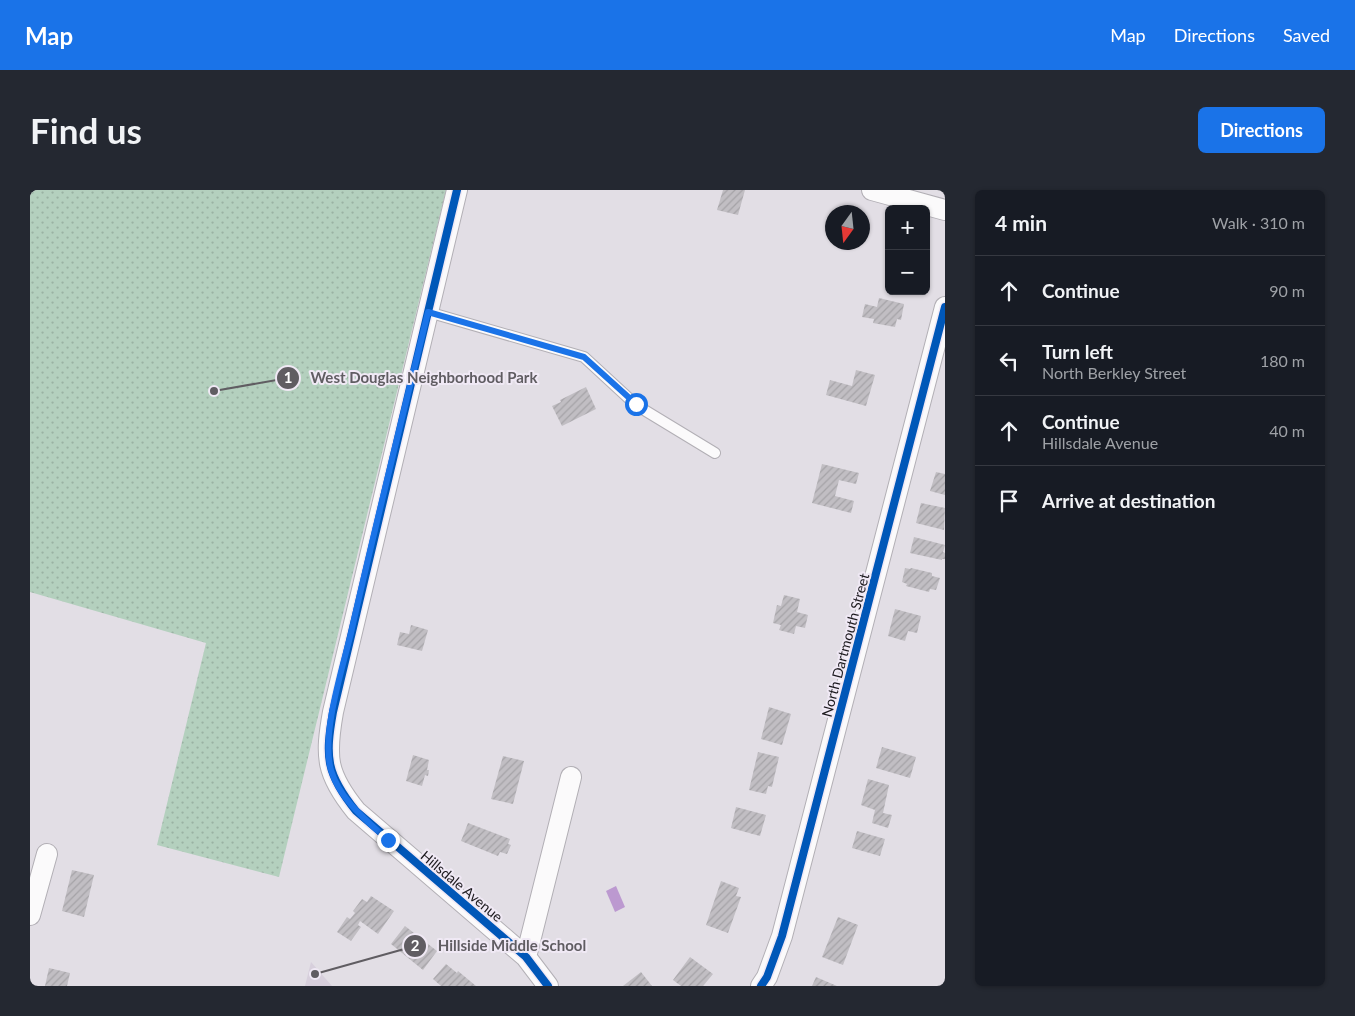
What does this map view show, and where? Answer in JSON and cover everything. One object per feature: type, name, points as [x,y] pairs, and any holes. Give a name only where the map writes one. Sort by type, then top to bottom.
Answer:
[{"type":"street","name":"Hillsdale Avenue","points":[[457,190],[335,703],[328,739],[329,757],[331,771],[339,791],[356,811],[526,957],[548,986]]},
{"type":"street","points":[[872,190],[945,210]]},
{"type":"street","name":"North Dartmouth Street","points":[[761,986],[767,977],[782,936],[945,307]]},
{"type":"street","points":[[526,957],[571,777]]},
{"type":"street","points":[[30,915],[47,854]]},
{"type":"lane","points":[[428,312],[584,357],[636,404],[715,453]]},
{"type":"shaded area","points":[[616,886],[625,907],[615,912],[606,891]]},
{"type":"shaded area","points":[[311,962],[332,986],[305,986]]},
{"type":"green space","points":[[30,190],[446,190],[279,877],[157,845],[206,643],[30,592]]},
{"type":"building","points":[[723,190],[745,190],[738,215],[717,210]]},
{"type":"building","points":[[879,298],[904,304],[901,320],[897,319],[895,327],[873,323],[874,319],[862,317],[865,304],[877,307]]},
{"type":"building","points":[[856,370],[875,375],[866,406],[826,395],[830,380],[852,386]]},
{"type":"building","points":[[586,387],[596,409],[562,426],[552,406]]},
{"type":"building","points":[[822,464],[859,473],[856,484],[839,480],[835,496],[854,501],[851,513],[812,503]]},
{"type":"building","points":[[936,472],[945,474],[945,495],[930,491]]},
{"type":"building","points":[[921,503],[945,508],[944,530],[916,523]]},
{"type":"building","points":[[914,537],[945,545],[943,552],[945,553],[945,559],[910,553]]},
{"type":"building","points":[[905,568],[932,573],[932,576],[940,578],[936,590],[930,589],[929,592],[906,586],[907,584],[902,582]]},
{"type":"building","points":[[784,595],[800,599],[797,612],[808,615],[805,628],[796,626],[794,634],[779,630],[781,625],[773,623],[777,605],[781,606]]},
{"type":"building","points":[[895,609],[921,616],[917,633],[908,631],[905,641],[888,636]]},
{"type":"building","points":[[411,625],[428,630],[422,651],[397,645],[400,632],[409,634]]},
{"type":"building","points":[[769,707],[791,714],[782,745],[761,739]]},
{"type":"building","points":[[882,747],[916,757],[910,778],[876,768]]},
{"type":"building","points":[[758,752],[779,757],[772,787],[768,786],[766,794],[749,790]]},
{"type":"building","points":[[413,755],[429,760],[428,776],[425,775],[422,786],[406,781]]},
{"type":"building","points":[[503,756],[524,761],[513,804],[491,799]]},
{"type":"building","points":[[868,779],[889,785],[883,813],[892,815],[888,828],[872,823],[875,810],[861,805]]},
{"type":"building","points":[[736,807],[766,815],[760,836],[731,828]]},
{"type":"building","points":[[468,823],[510,839],[508,844],[511,845],[507,854],[500,852],[498,856],[461,841]]},
{"type":"building","points":[[857,831],[885,839],[880,856],[852,848]]},
{"type":"building","points":[[72,870],[94,875],[84,917],[62,911]]},
{"type":"building","points":[[721,881],[739,888],[736,896],[741,897],[728,933],[706,925]]},
{"type":"building","points":[[371,896],[394,911],[378,934],[360,921],[358,925],[361,927],[351,941],[337,932],[347,917],[350,919],[355,913],[353,911],[362,899],[367,902]]},
{"type":"building","points":[[838,917],[858,925],[843,965],[822,957]]},
{"type":"building","points":[[405,926],[437,951],[423,970],[391,944]]},
{"type":"building","points":[[690,957],[713,974],[703,986],[681,986],[673,980]]},
{"type":"building","points":[[446,964],[476,986],[441,986],[433,979]]},
{"type":"building","points":[[49,968],[70,973],[67,986],[45,986]]},
{"type":"building","points":[[641,972],[652,986],[623,986]]},
{"type":"building","points":[[816,977],[837,986],[812,986]]},
{"type":"cycle path","points":[[457,190],[333,712],[329,741],[330,764],[339,786],[356,811],[526,957],[548,986]]},
{"type":"cycle path","points":[[761,986],[767,977],[782,936],[945,307]]},
{"type":"place","name":"West Douglas Neighborhood Park","points":[[214,391]]},
{"type":"place","name":"Hillside Middle School","points":[[315,974]]},
{"type":"route","points":[[388,840],[356,811],[339,791],[331,771],[328,739],[357,604],[428,312],[584,357],[636,404]]}]
